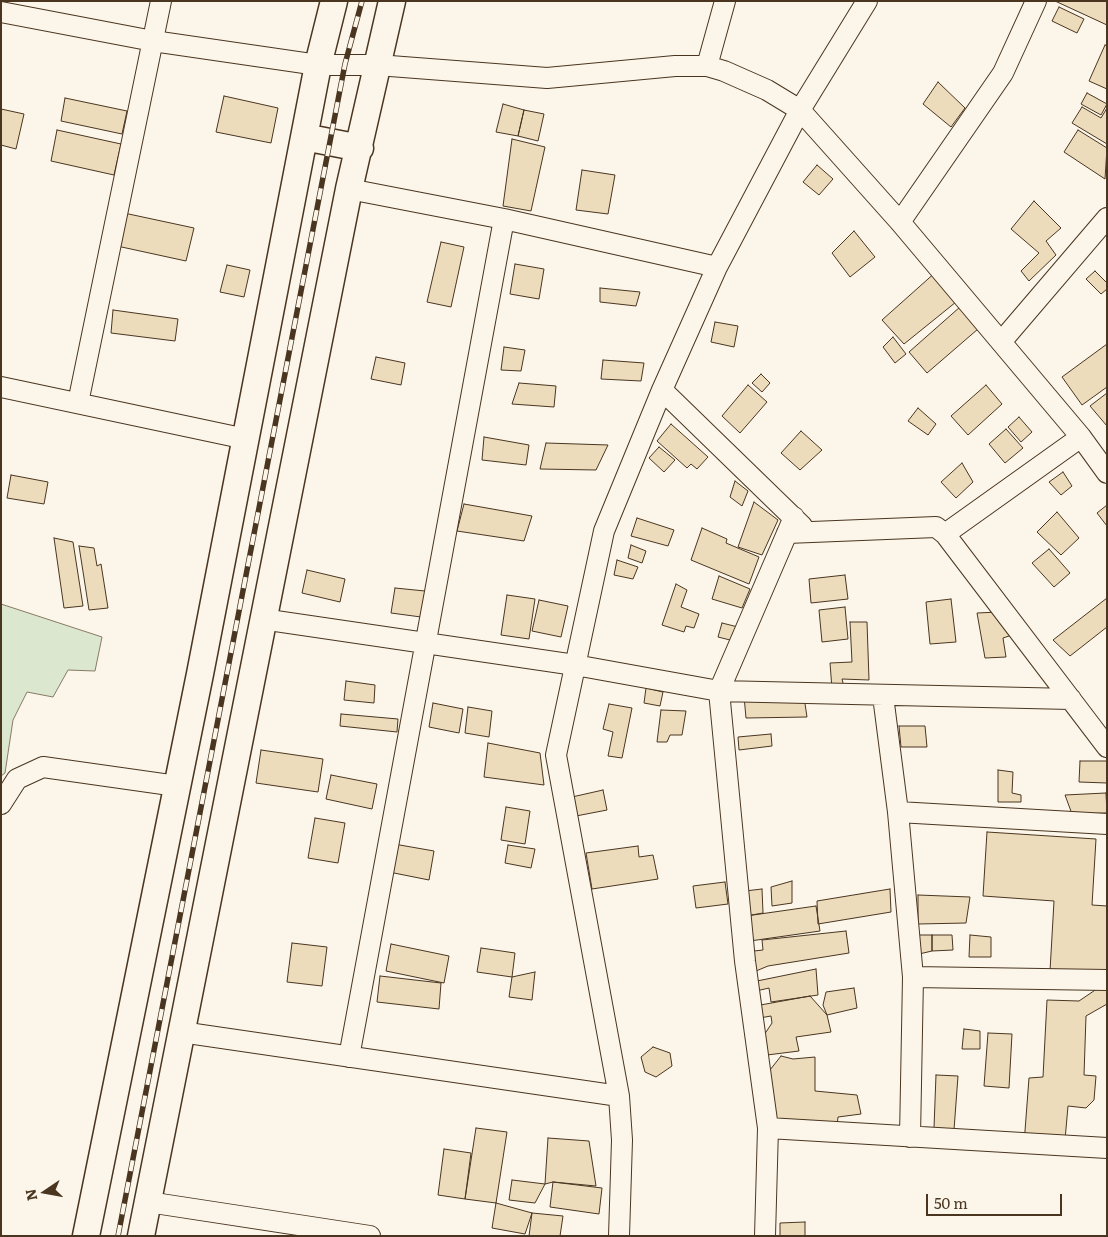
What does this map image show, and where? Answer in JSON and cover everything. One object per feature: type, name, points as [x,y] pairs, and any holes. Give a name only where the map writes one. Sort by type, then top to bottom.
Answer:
[{"type":"main road","points":[[86,1236],[246,439],[318,64],[334,1]]},
{"type":"main road","points":[[141,1236],[349,189],[360,148],[392,1]]},
{"type":"main road","points":[[304,137],[360,148]]},
{"type":"street","points":[[78,403],[161,1]]},
{"type":"street","points":[[707,66],[725,1]]},
{"type":"street","points":[[619,1236],[622,1140],[619,1096],[556,755],[604,531],[662,390],[717,267],[800,110],[867,1]]},
{"type":"street","points":[[900,222],[1003,73],[1036,1]]},
{"type":"street","points":[[1,12],[153,41],[318,64],[377,65],[547,78],[675,66],[707,66],[724,71],[766,90],[800,110],[900,222],[1081,437],[1107,473]]},
{"type":"street","points":[[349,189],[504,219],[717,267]]},
{"type":"street","points":[[1001,342],[1107,218]]},
{"type":"street","points":[[350,1057],[424,644],[504,219]]},
{"type":"street","points":[[1,387],[246,439]]},
{"type":"street","points":[[662,390],[796,527],[936,526],[945,534],[1107,747]]},
{"type":"street","points":[[945,534],[1081,437]]},
{"type":"street","points":[[765,1236],[768,1128],[745,960],[720,690],[796,527]]},
{"type":"street","points":[[262,620],[575,666],[720,690],[883,696],[998,696],[1071,699]]},
{"type":"street","points":[[883,696],[898,812],[914,977],[910,1137]]},
{"type":"street","points":[[1,804],[18,779],[43,767],[177,786]]},
{"type":"street","points":[[898,812],[1107,824]]},
{"type":"street","points":[[914,977],[1107,980]]},
{"type":"street","points":[[181,1032],[619,1096]]},
{"type":"street","points":[[768,1128],[1107,1148]]},
{"type":"street","points":[[148,1202],[316,1231],[370,1236]]},
{"type":"green space","points":[[1,604],[102,637],[95,671],[68,670],[53,697],[27,692],[13,720],[5,773],[1,776]]},
{"type":"building","points":[[1055,1],[1107,1],[1107,25]]},
{"type":"building","points":[[1059,7],[1084,19],[1077,33],[1052,21]]},
{"type":"building","points":[[1105,45],[1107,46],[1107,89],[1089,81]]},
{"type":"building","points":[[938,82],[965,108],[951,127],[923,104]]},
{"type":"building","points":[[1087,93],[1107,104],[1101,115],[1081,104]]},
{"type":"building","points":[[224,96],[278,108],[271,143],[216,132]]},
{"type":"building","points":[[65,98],[127,111],[122,134],[61,121]]},
{"type":"building","points":[[503,104],[524,110],[518,136],[496,132]]},
{"type":"building","points":[[1082,107],[1101,118],[1107,108],[1107,144],[1072,123]]},
{"type":"building","points":[[1,109],[24,114],[16,149],[1,145]]},
{"type":"building","points":[[524,110],[544,114],[538,141],[518,136]]},
{"type":"building","points":[[57,130],[121,144],[114,175],[51,161]]},
{"type":"building","points":[[1078,130],[1107,148],[1105,179],[1064,152]]},
{"type":"building","points":[[512,139],[545,147],[531,211],[503,206]]},
{"type":"building","points":[[817,165],[833,179],[819,195],[803,182]]},
{"type":"building","points":[[582,170],[615,175],[608,214],[576,210]]},
{"type":"building","points":[[1034,201],[1061,228],[1046,241],[1056,255],[1029,281],[1021,271],[1039,253],[1011,229]]},
{"type":"building","points":[[124,213],[194,228],[186,261],[117,246]]},
{"type":"building","points":[[854,231],[875,257],[850,277],[832,253]]},
{"type":"building","points":[[441,242],[464,247],[451,307],[427,302]]},
{"type":"building","points":[[515,264],[544,269],[539,299],[510,294]]},
{"type":"building","points":[[227,265],[250,270],[244,297],[220,292]]},
{"type":"building","points":[[937,271],[956,302],[904,344],[882,320]]},
{"type":"building","points":[[1095,271],[1107,283],[1107,289],[1101,294],[1086,279]]},
{"type":"building","points":[[600,288],[640,292],[636,306],[600,302]]},
{"type":"building","points":[[960,307],[978,329],[927,373],[909,352]]},
{"type":"building","points":[[113,310],[178,319],[175,341],[111,333]]},
{"type":"building","points":[[715,322],[738,326],[734,347],[711,342]]},
{"type":"building","points":[[893,337],[906,354],[895,363],[883,347]]},
{"type":"building","points":[[1107,344],[1107,387],[1082,405],[1062,377]]},
{"type":"building","points":[[504,347],[525,350],[521,371],[501,370]]},
{"type":"building","points":[[376,357],[405,363],[401,385],[371,379]]},
{"type":"building","points":[[603,360],[644,363],[641,381],[601,379]]},
{"type":"building","points":[[761,374],[770,383],[762,392],[752,383]]},
{"type":"building","points":[[519,383],[556,386],[554,407],[512,404]]},
{"type":"building","points":[[748,385],[767,402],[740,433],[722,416]]},
{"type":"building","points":[[986,385],[1002,404],[968,435],[951,416]]},
{"type":"building","points":[[1107,393],[1107,426],[1090,406]]},
{"type":"building","points":[[918,408],[936,424],[928,435],[908,421]]},
{"type":"building","points":[[1019,417],[1032,432],[1021,442],[1008,427]]},
{"type":"building","points":[[671,424],[708,457],[697,469],[691,464],[687,468],[657,441]]},
{"type":"building","points":[[1006,429],[1023,448],[1005,463],[989,444]]},
{"type":"building","points":[[801,431],[822,450],[800,470],[781,453]]},
{"type":"building","points":[[484,437],[529,445],[526,465],[482,460]]},
{"type":"building","points":[[546,443],[608,445],[596,470],[540,469]]},
{"type":"building","points":[[659,447],[675,460],[664,472],[649,458]]},
{"type":"building","points":[[962,463],[973,482],[956,498],[941,482]]},
{"type":"building","points":[[1063,472],[1072,486],[1061,495],[1049,482]]},
{"type":"building","points":[[11,475],[48,482],[44,504],[7,498]]},
{"type":"building","points":[[735,481],[748,491],[742,506],[730,497]]},
{"type":"building","points":[[754,502],[778,520],[762,555],[738,547]]},
{"type":"building","points":[[464,504],[532,516],[524,541],[457,531]]},
{"type":"building","points":[[1107,505],[1107,526],[1097,513]]},
{"type":"building","points":[[1057,512],[1079,538],[1061,555],[1037,532]]},
{"type":"building","points":[[637,518],[674,530],[668,546],[631,536]]},
{"type":"building","points":[[702,528],[727,539],[726,543],[759,557],[749,584],[691,560]]},
{"type":"building","points":[[54,538],[73,542],[83,606],[64,608]]},
{"type":"building","points":[[631,545],[646,551],[642,563],[628,558]]},
{"type":"building","points":[[79,546],[94,548],[97,566],[101,564],[108,608],[89,610]]},
{"type":"building","points":[[1049,549],[1070,573],[1054,587],[1032,563]]},
{"type":"building","points":[[617,560],[638,567],[633,579],[614,575]]},
{"type":"building","points":[[307,570],[345,579],[340,602],[302,593]]},
{"type":"building","points":[[845,575],[848,599],[811,603],[809,579]]},
{"type":"building","points":[[719,576],[750,589],[742,608],[712,599]]},
{"type":"building","points":[[676,584],[687,590],[681,607],[699,614],[694,628],[686,626],[684,632],[662,625]]},
{"type":"building","points":[[395,588],[425,591],[421,617],[391,613]]},
{"type":"building","points":[[507,595],[535,599],[529,639],[501,635]]},
{"type":"building","points":[[1107,598],[1107,627],[1070,656],[1053,640]]},
{"type":"building","points":[[951,599],[956,642],[930,644],[926,602]]},
{"type":"building","points":[[539,600],[568,606],[561,637],[532,631]]},
{"type":"building","points":[[845,607],[848,639],[822,642],[819,610]]},
{"type":"building","points":[[999,612],[1015,634],[1003,638],[1006,657],[985,658],[977,613]]},
{"type":"building","points":[[850,622],[867,622],[869,680],[842,679],[844,687],[832,689],[830,663],[852,662]]},
{"type":"building","points":[[722,623],[738,627],[734,641],[718,637]]},
{"type":"building","points":[[346,681],[375,685],[374,703],[344,700]]},
{"type":"building","points":[[646,688],[663,692],[660,706],[644,703]]},
{"type":"building","points":[[744,696],[804,697],[807,717],[746,718]]},
{"type":"building","points":[[433,703],[463,709],[459,733],[429,727]]},
{"type":"building","points":[[609,704],[632,708],[622,758],[608,756],[613,732],[603,729]]},
{"type":"building","points":[[468,707],[492,711],[489,737],[465,733]]},
{"type":"building","points":[[661,710],[686,711],[682,735],[670,735],[667,742],[657,742]]},
{"type":"building","points":[[341,714],[398,719],[397,732],[340,726]]},
{"type":"building","points":[[899,726],[925,726],[927,747],[901,747]]},
{"type":"building","points":[[771,734],[772,746],[739,750],[738,737]]},
{"type":"building","points":[[488,743],[540,753],[544,785],[484,777]]},
{"type":"building","points":[[261,750],[323,759],[318,792],[256,783]]},
{"type":"building","points":[[1080,761],[1107,761],[1107,783],[1079,782]]},
{"type":"building","points":[[998,770],[1013,772],[1012,793],[1021,795],[1021,802],[998,802]]},
{"type":"building","points":[[331,775],[377,784],[372,809],[326,799]]},
{"type":"building","points":[[603,790],[607,810],[576,816],[572,797]]},
{"type":"building","points":[[1106,793],[1107,813],[1072,814],[1065,795]]},
{"type":"building","points":[[506,807],[530,811],[525,844],[501,840]]},
{"type":"building","points":[[315,818],[345,823],[338,863],[308,858]]},
{"type":"building","points":[[987,832],[1096,839],[1092,905],[1107,906],[1107,975],[1050,971],[1054,901],[983,896]]},
{"type":"building","points":[[394,844],[434,851],[429,880],[389,872]]},
{"type":"building","points":[[508,845],[535,849],[531,868],[505,863]]},
{"type":"building","points":[[638,846],[639,857],[653,855],[658,879],[592,889],[586,853]]},
{"type":"building","points":[[792,881],[792,903],[772,906],[771,887]]},
{"type":"building","points":[[725,882],[728,904],[696,908],[693,886]]},
{"type":"building","points":[[762,889],[763,913],[746,916],[745,891]]},
{"type":"building","points":[[890,889],[891,912],[818,924],[817,901]]},
{"type":"building","points":[[918,895],[970,897],[966,923],[918,924]]},
{"type":"building","points":[[816,906],[820,931],[750,941],[746,916]]},
{"type":"building","points":[[846,931],[849,953],[768,966],[756,971],[754,951],[763,950],[762,940]]},
{"type":"building","points":[[915,935],[932,935],[932,951],[919,954]]},
{"type":"building","points":[[932,935],[952,935],[953,950],[932,951]]},
{"type":"building","points":[[970,935],[991,937],[991,957],[969,957]]},
{"type":"building","points":[[292,943],[327,947],[322,986],[287,982]]},
{"type":"building","points":[[391,944],[449,956],[444,983],[386,971]]},
{"type":"building","points":[[481,948],[515,953],[512,977],[477,972]]},
{"type":"building","points":[[816,969],[818,995],[771,1002],[769,988],[756,991],[757,981]]},
{"type":"building","points":[[535,972],[532,1000],[509,997],[512,977]]},
{"type":"building","points":[[380,976],[441,983],[439,1009],[377,1002]]},
{"type":"building","points":[[1107,982],[1107,1004],[1086,1016],[1084,1075],[1096,1076],[1094,1100],[1086,1108],[1068,1106],[1065,1140],[1024,1144],[1029,1078],[1043,1077],[1047,1000],[1079,1001]]},
{"type":"building","points":[[854,988],[857,1008],[827,1015],[823,1005],[826,992]]},
{"type":"building","points":[[810,996],[827,1015],[831,1032],[796,1037],[799,1051],[767,1055],[764,1035],[772,1023],[771,1016],[754,1019],[755,1006]]},
{"type":"building","points":[[964,1029],[980,1031],[980,1049],[962,1049]]},
{"type":"building","points":[[988,1033],[1012,1034],[1009,1088],[984,1086]]},
{"type":"building","points":[[653,1047],[670,1053],[672,1066],[656,1077],[645,1072],[641,1057]]},
{"type":"building","points":[[781,1056],[793,1059],[815,1057],[815,1091],[857,1095],[861,1114],[838,1117],[837,1126],[787,1125],[775,1117],[770,1070]]},
{"type":"building","points":[[936,1075],[958,1076],[954,1130],[934,1128]]},
{"type":"building","points":[[476,1128],[507,1132],[496,1203],[465,1199]]},
{"type":"building","points":[[548,1138],[589,1141],[596,1186],[553,1182],[545,1184]]},
{"type":"building","points":[[444,1149],[471,1153],[465,1199],[438,1195]]},
{"type":"building","points":[[512,1180],[545,1184],[535,1203],[509,1200]]},
{"type":"building","points":[[553,1182],[602,1188],[599,1214],[550,1207]]},
{"type":"building","points":[[496,1203],[532,1213],[525,1234],[492,1228]]},
{"type":"building","points":[[532,1213],[563,1216],[560,1236],[529,1236]]},
{"type":"building","points":[[805,1222],[805,1236],[780,1236],[780,1223]]},
{"type":"railway","points":[[118,1236],[345,64],[362,1]]}]
